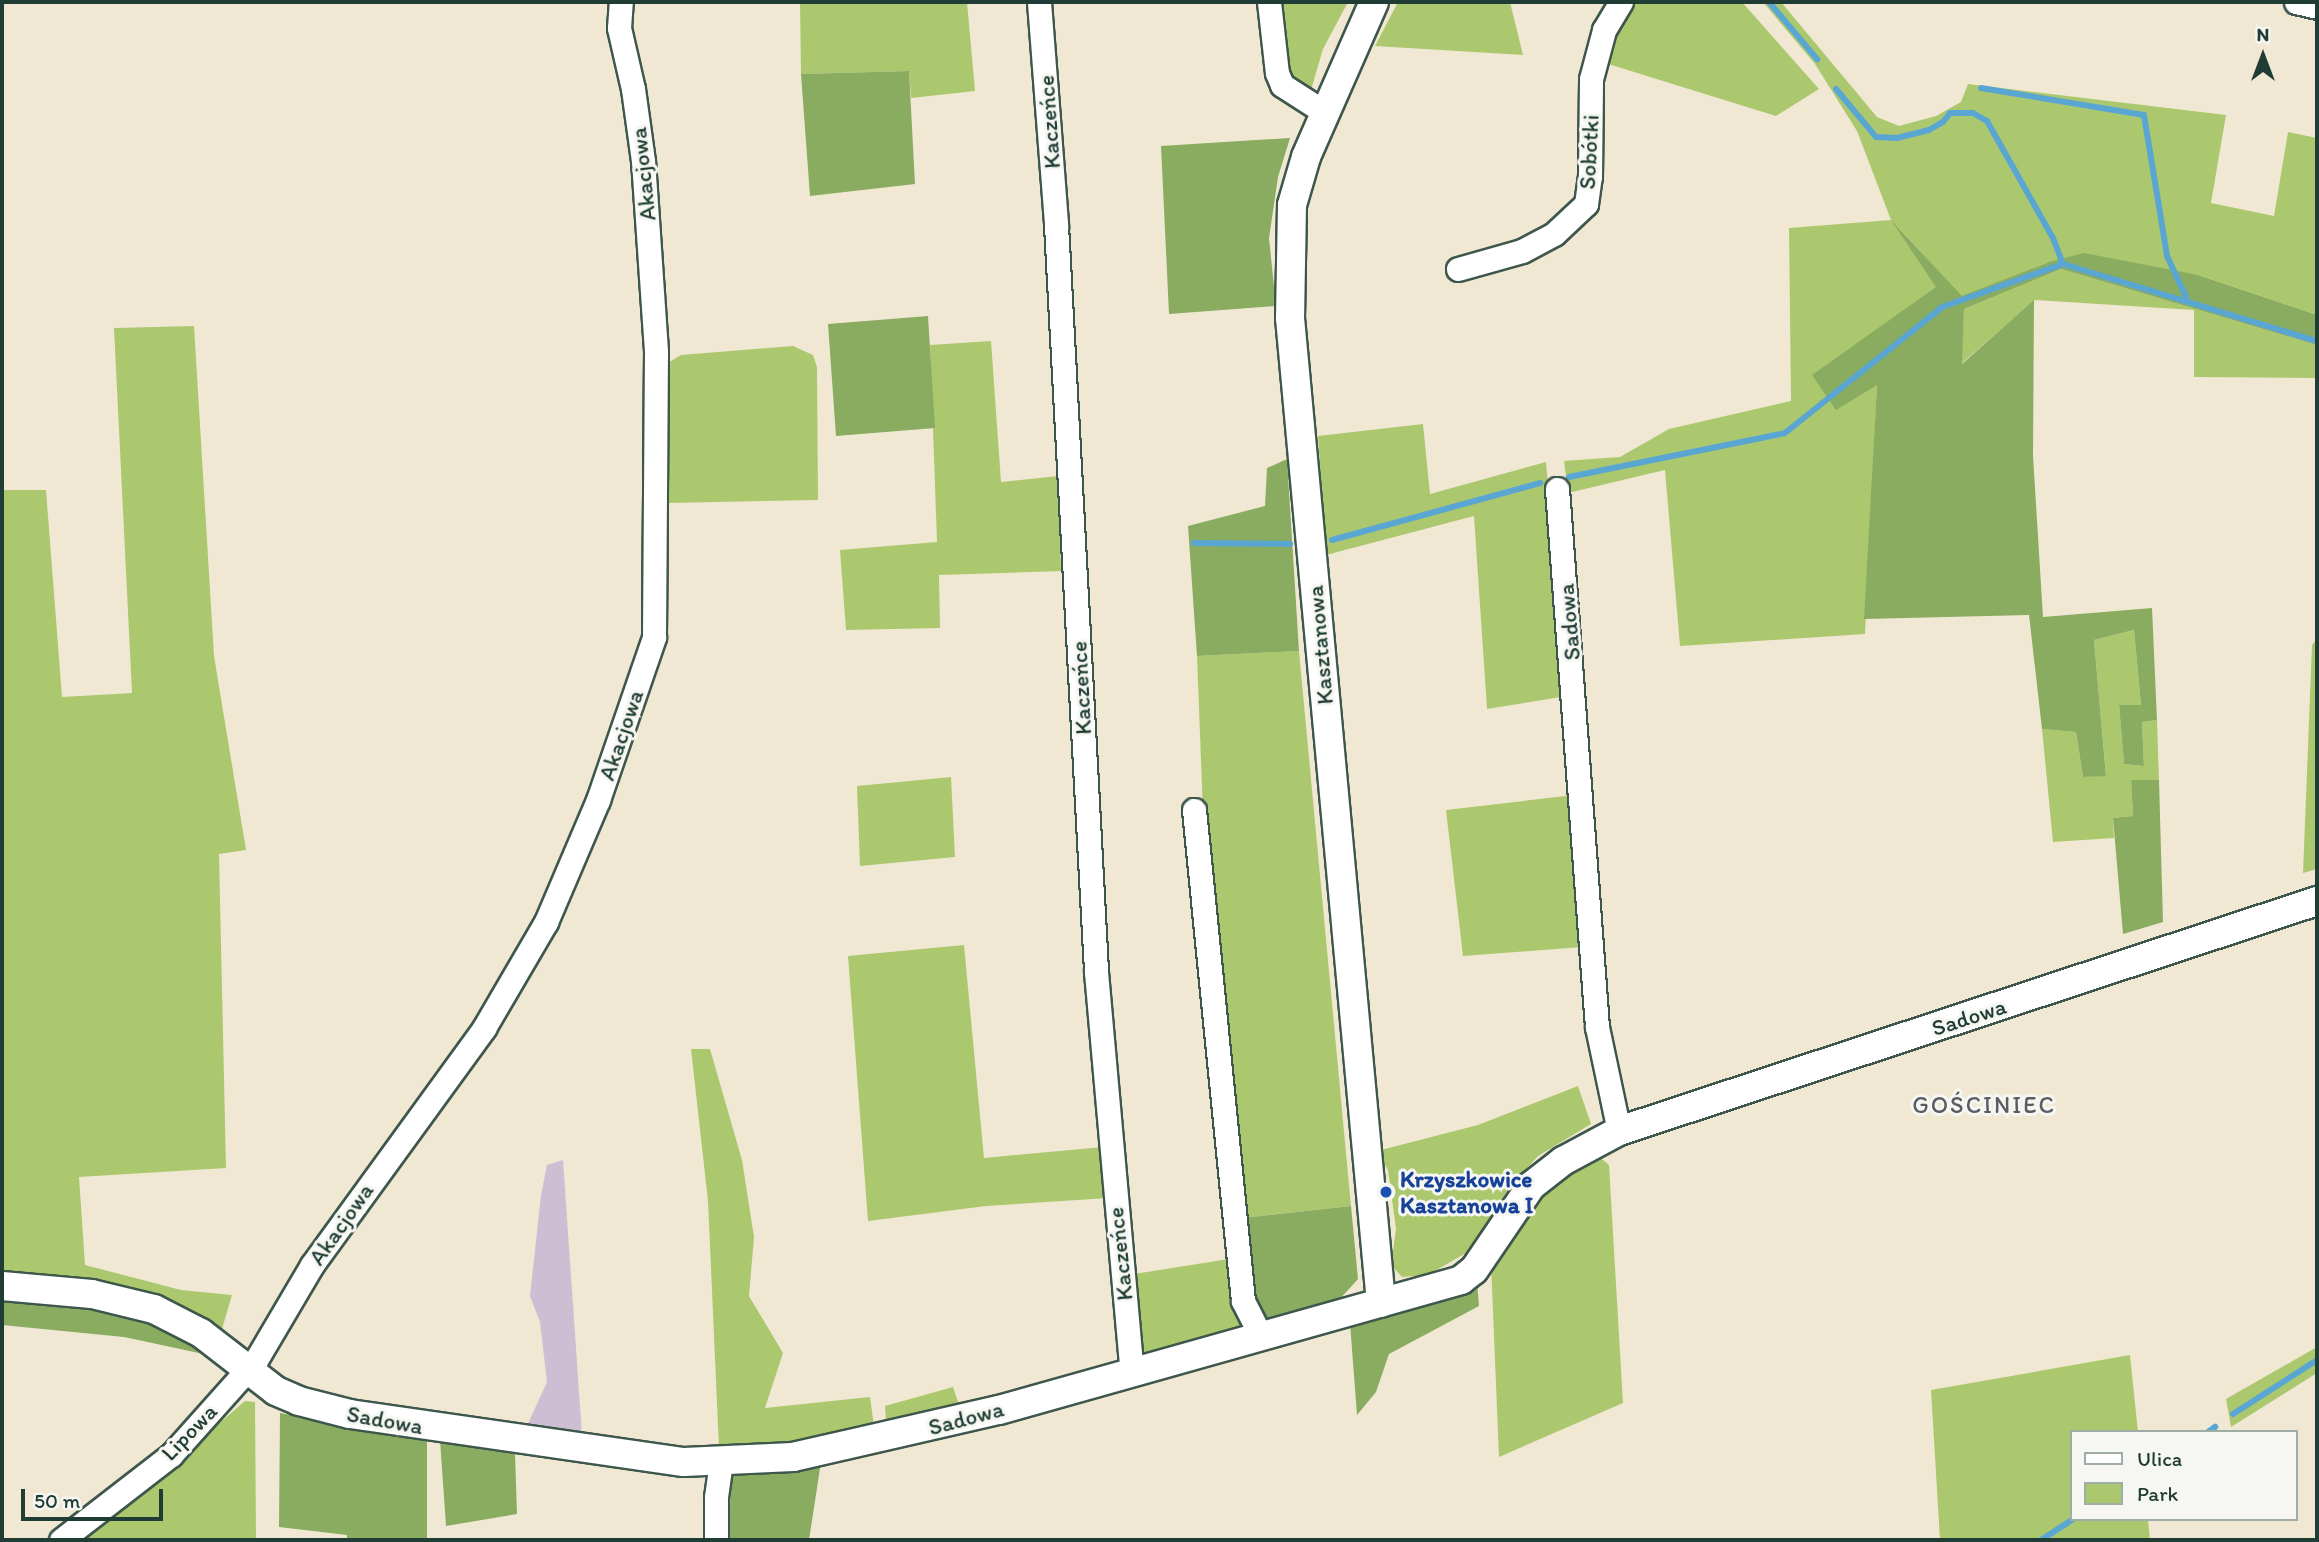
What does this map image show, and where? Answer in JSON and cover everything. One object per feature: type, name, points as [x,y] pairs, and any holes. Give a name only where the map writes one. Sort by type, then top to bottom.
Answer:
[{"type":"street","name":"Akacjowa","points":[[247,1371],[260,1356],[312,1265],[484,1028],[546,922],[598,800],[654,638],[656,351],[645,174],[633,89],[620,28],[621,2]]},
{"type":"street","name":"Kaczeńce","points":[[1040,2],[1059,275],[1096,972],[1132,1373]]},
{"type":"street","points":[[1269,2],[1277,73],[1282,85],[1324,111]]},
{"type":"street","name":"Kasztanowa","points":[[1374,2],[1324,111],[1306,157],[1293,205],[1290,318],[1381,1303]]},
{"type":"street","name":"Sobótki","points":[[1458,269],[1522,251],[1554,234],[1586,204],[1590,177],[1591,79],[1604,30],[1621,2]]},
{"type":"street","points":[[2296,2],[2317,7]]},
{"type":"street","name":"Sadowa","points":[[1558,489],[1597,1027],[1619,1131]]},
{"type":"street","points":[[1194,810],[1243,1301],[1261,1336]]},
{"type":"street","name":"Sadowa","points":[[2,1286],[92,1294],[142,1305],[201,1333],[276,1391],[299,1401],[377,1420],[684,1462],[793,1457],[834,1450],[1132,1373],[1461,1280],[1475,1270],[1531,1186],[1563,1161],[1619,1131],[2317,901]]},
{"type":"street","name":"Lipowa","points":[[61,1540],[171,1455],[247,1371]]},
{"type":"street","points":[[716,1540],[716,1497],[721,1462]]},
{"type":"shaded area","points":[[563,1160],[582,1435],[526,1428],[547,1382],[540,1322],[530,1296],[541,1195],[547,1165]]},
{"type":"green space","points":[[800,2],[967,2],[975,91],[911,98],[909,71],[801,74]]},
{"type":"green space","points":[[1280,2],[1348,2],[1323,49],[1311,90],[1296,85],[1288,61]]},
{"type":"green space","points":[[1398,2],[1510,2],[1523,55],[1375,46]]},
{"type":"green space","points":[[1631,2],[1742,2],[1819,89],[1776,116],[1605,63],[1613,32]]},
{"type":"green space","points":[[1763,2],[1781,2],[1877,117],[1899,126],[1936,116],[1961,102],[1968,84],[2226,115],[2211,203],[2274,216],[2288,132],[2317,138],[2317,315],[2198,275],[2049,262],[1962,297],[1896,225],[1937,286],[1877,384],[1865,634],[1680,646],[1665,470],[1568,493],[1564,461],[1620,457],[1669,429],[1791,401],[1789,228],[1891,220],[1857,131],[1815,64]]},
{"type":"green space","points":[[909,71],[915,184],[810,196],[801,74]]},
{"type":"green space","points":[[1290,138],[1278,177],[1269,238],[1276,306],[1169,314],[1161,146]]},
{"type":"green space","points":[[1891,220],[1962,296],[2049,262],[2084,253],[2198,275],[2317,315],[2317,345],[2061,269],[1964,309],[1962,364],[2034,300],[2033,456],[2043,617],[2152,608],[2157,720],[2142,722],[2144,766],[2124,764],[2119,705],[2141,705],[2134,630],[2094,640],[2106,776],[2083,777],[2076,732],[2042,729],[2029,615],[1864,619],[1877,385],[1836,410],[1812,375],[1936,287]]},
{"type":"green space","points":[[2061,269],[2317,345],[2317,378],[2194,377],[2194,310],[2035,300],[1961,364],[1964,309]]},
{"type":"green space","points":[[928,316],[935,428],[836,436],[828,324]]},
{"type":"green space","points":[[194,326],[214,656],[246,850],[219,854],[226,1168],[79,1177],[85,1265],[181,1290],[232,1295],[222,1329],[123,1286],[2,1276],[2,490],[46,490],[62,697],[132,693],[114,328]]},
{"type":"green space","points":[[991,341],[1001,482],[1058,476],[1061,571],[939,575],[940,628],[846,630],[840,550],[937,542],[930,345]]},
{"type":"green space","points":[[793,346],[813,355],[817,367],[818,500],[667,503],[668,363],[681,355]]},
{"type":"green space","points":[[1423,424],[1430,494],[1546,462],[1567,696],[1487,709],[1474,516],[1326,555],[1318,436]]},
{"type":"green space","points":[[1287,459],[1299,651],[1197,656],[1188,526],[1265,506],[1267,468]]},
{"type":"green space","points":[[2134,630],[2141,705],[2119,705],[2124,764],[2144,766],[2142,722],[2157,720],[2159,780],[2131,780],[2133,816],[2113,818],[2114,838],[2053,842],[2042,729],[2076,732],[2083,777],[2106,775],[2094,640]]},
{"type":"green space","points":[[2317,639],[2317,869],[2303,873],[2312,645]]},
{"type":"green space","points":[[1299,651],[1351,1206],[1242,1218],[1204,839],[1197,656]]},
{"type":"green space","points":[[951,777],[955,857],[860,866],[857,786]]},
{"type":"green space","points":[[2131,780],[2159,780],[2163,922],[2123,934],[2113,818],[2133,816]]},
{"type":"green space","points":[[1574,795],[1582,947],[1463,956],[1446,810]]},
{"type":"green space","points":[[964,945],[984,1158],[1103,1147],[1108,1198],[986,1206],[868,1221],[848,956]]},
{"type":"green space","points":[[691,1049],[710,1049],[742,1160],[754,1237],[749,1296],[783,1353],[765,1408],[870,1397],[874,1426],[798,1441],[719,1448],[708,1201]]},
{"type":"green space","points":[[1578,1086],[1591,1124],[1538,1156],[1509,1188],[1471,1250],[1428,1275],[1402,1277],[1391,1265],[1396,1229],[1388,1170],[1377,1151],[1478,1125]]},
{"type":"green space","points":[[1597,1155],[1609,1165],[1623,1403],[1499,1457],[1491,1263],[1534,1199]]},
{"type":"green space","points":[[1351,1206],[1358,1279],[1338,1301],[1261,1320],[1250,1298],[1242,1218]]},
{"type":"green space","points":[[1235,1258],[1244,1326],[1136,1355],[1128,1275]]},
{"type":"green space","points":[[1477,1281],[1479,1306],[1389,1354],[1376,1392],[1357,1415],[1350,1323]]},
{"type":"green space","points":[[2,1296],[107,1307],[163,1326],[213,1356],[124,1337],[2,1325]]},
{"type":"green space","points":[[2317,1347],[2317,1373],[2231,1427],[2226,1399]]},
{"type":"green space","points":[[2130,1355],[2138,1430],[2070,1430],[2070,1521],[2148,1521],[2150,1540],[1940,1540],[1931,1390]]},
{"type":"green space","points":[[953,1387],[959,1405],[886,1423],[885,1406]]},
{"type":"green space","points":[[245,1401],[255,1402],[256,1540],[84,1540]]},
{"type":"green space","points":[[280,1413],[427,1438],[427,1540],[347,1540],[347,1535],[279,1527]]},
{"type":"green space","points":[[440,1440],[515,1454],[517,1514],[446,1526]]},
{"type":"green space","points":[[821,1462],[809,1540],[729,1540],[731,1476],[789,1470]]},
{"type":"waterway","points":[[1769,2],[1817,59]]},
{"type":"waterway","points":[[1981,88],[2144,115],[2167,256],[2187,299]]},
{"type":"waterway","points":[[1836,89],[1876,137],[1897,138],[1929,130],[1943,122],[1950,113],[1973,113],[1987,121],[2053,238],[2063,264]]},
{"type":"waterway","points":[[1569,477],[1785,433],[1942,307],[2063,264],[2317,341]]},
{"type":"waterway","points":[[1332,540],[1540,483]]},
{"type":"waterway","points":[[1194,543],[1290,544]]},
{"type":"waterway","points":[[2233,1414],[2317,1360]]},
{"type":"waterway","points":[[2211,1430],[2215,1427]]},
{"type":"waterway","points":[[2041,1540],[2070,1521]]},
{"type":"place","name":"Krzyszkowice Kasztanowa I","points":[[1386,1192]]},
{"type":"district","name":"GOŚCINIEC","points":[[1984,1105]]}]
